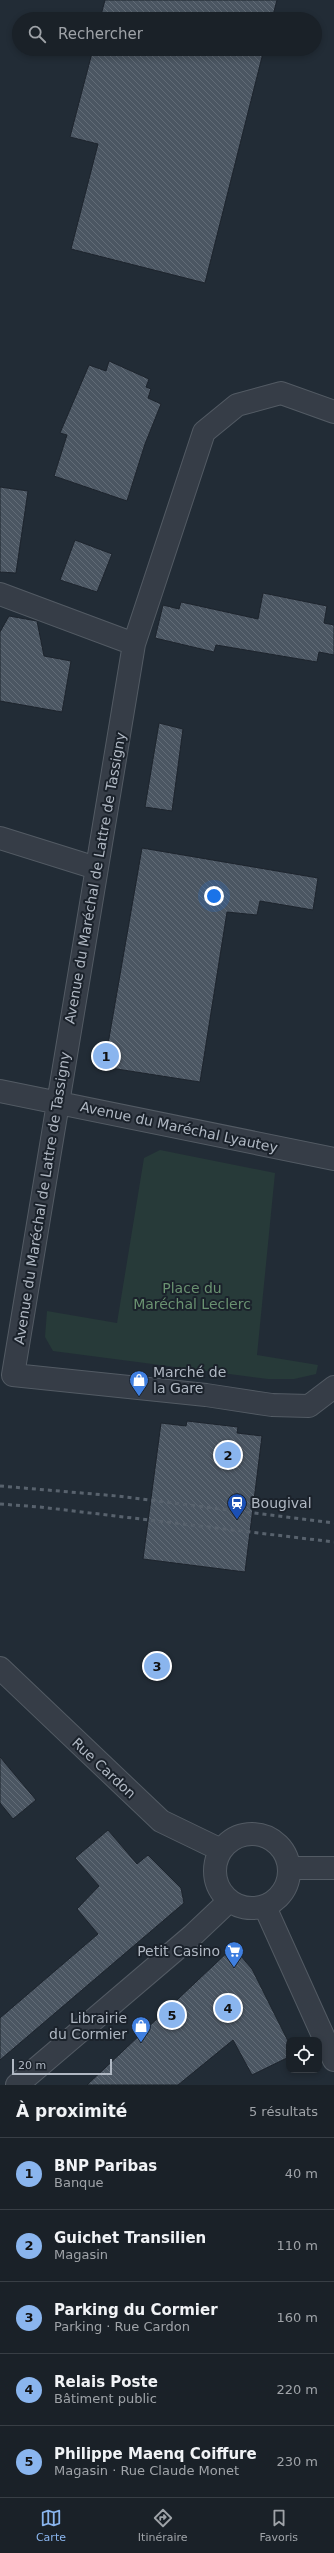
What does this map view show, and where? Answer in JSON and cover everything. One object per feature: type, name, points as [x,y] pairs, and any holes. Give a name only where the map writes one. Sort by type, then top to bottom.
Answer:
[{"type":"street","name":"Avenue du Maréchal de Lattre de Tassigny","points":[[6,1379],[57,1101],[134,644],[204,432],[237,405],[281,393],[334,412]]},
{"type":"street","points":[[0,594],[134,644]]},
{"type":"street","points":[[0,838],[96,868]]},
{"type":"street","name":"Avenue du Maréchal Lyautey","points":[[0,1090],[334,1159]]},
{"type":"street","points":[[6,1379],[206,1395],[272,1405],[309,1406],[334,1387]]},
{"type":"street","name":"Rue Cardon","points":[[0,1668],[161,1821],[221,1850]]},
{"type":"street","points":[[253,1833],[271,1838],[284,1851],[290,1868],[288,1885],[279,1898],[265,1907],[246,1909],[229,1901],[220,1890],[215,1877],[215,1863],[221,1850],[235,1838],[253,1833]]},
{"type":"street","points":[[290,1868],[334,1868]]},
{"type":"street","points":[[17,2085],[193,1936],[229,1901]]},
{"type":"street","points":[[265,1907],[334,2060]]},
{"type":"green space","name":"Place du Maréchal Leclerc","points":[[160,1150],[275,1173],[257,1355],[318,1365],[316,1374],[294,1379],[268,1379],[53,1351],[45,1337],[47,1311],[117,1323],[144,1158]]},
{"type":"building","points":[[105,0],[277,0],[274,12],[102,12]]},
{"type":"building","points":[[91,56],[262,56],[205,283],[71,249],[98,144],[70,137]]},
{"type":"building","points":[[109,361],[149,379],[146,387],[151,389],[148,398],[161,404],[145,444],[127,501],[54,476],[67,435],[60,433],[89,365],[106,371]]},
{"type":"building","points":[[0,487],[28,491],[16,573],[0,572]]},
{"type":"building","points":[[75,540],[112,554],[97,592],[60,580]]},
{"type":"building","points":[[263,593],[327,606],[324,623],[334,625],[334,655],[319,652],[317,662],[216,645],[214,652],[155,638],[163,605],[179,609],[181,602],[258,619]]},
{"type":"building","points":[[9,616],[37,621],[44,656],[71,661],[62,712],[0,701],[0,632]]},
{"type":"building","points":[[159,723],[183,729],[172,811],[145,807]]},
{"type":"building","points":[[142,848],[318,878],[313,910],[260,901],[257,915],[227,912],[200,1082],[104,1067]]},
{"type":"building","points":[[187,1421],[238,1427],[237,1433],[262,1436],[245,1572],[143,1559],[161,1423],[186,1426]]},
{"type":"building","points":[[0,1757],[36,1800],[13,1819],[0,1803]]},
{"type":"building","points":[[108,1830],[137,1864],[148,1855],[181,1888],[184,1903],[0,2060],[0,2018],[98,1934],[77,1909],[99,1886],[75,1858]]},
{"type":"building","points":[[233,1947],[252,1969],[286,2037],[286,2058],[252,2075],[233,2040],[178,2085],[87,2085]]},
{"type":"railway","points":[[0,1486],[117,1496],[334,1523]]},
{"type":"railway","points":[[0,1504],[40,1507],[334,1542]]},
{"type":"place","name":"BNP Paribas","points":[[106,1056]]},
{"type":"place","name":"Marché de la Gare","points":[[139,1397]]},
{"type":"place","name":"Guichet Transilien","points":[[228,1455]]},
{"type":"place","name":"Bougival","points":[[237,1520]]},
{"type":"place","name":"Parking du Cormier","points":[[157,1666]]},
{"type":"place","name":"Petit Casino","points":[[234,1968]]},
{"type":"place","name":"Relais Poste","points":[[228,2008]]},
{"type":"place","name":"Philippe Maenq Coiffure","points":[[172,2015]]},
{"type":"place","name":"Librairie du Cormier","points":[[141,2043]]}]
